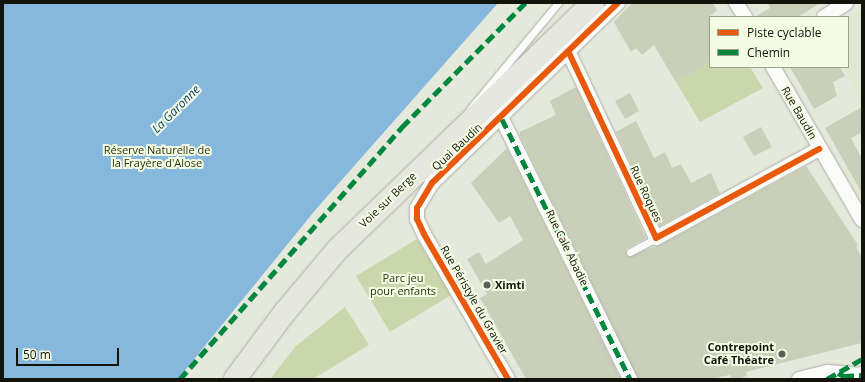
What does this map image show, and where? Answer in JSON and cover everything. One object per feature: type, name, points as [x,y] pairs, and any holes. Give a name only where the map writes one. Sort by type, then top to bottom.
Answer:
[{"type":"main road","name":"Voie sur Berge","points":[[235,379],[285,312],[337,250],[468,127],[593,3]]},
{"type":"main road","points":[[857,379],[862,376]]},
{"type":"street","name":"Quai Baudin","points":[[422,232],[417,208],[432,183],[570,54],[618,3]]},
{"type":"street","points":[[736,3],[743,16]]},
{"type":"street","points":[[826,16],[846,3]]},
{"type":"street","name":"Rue Roques","points":[[570,54],[656,238],[820,149]]},
{"type":"street","name":"Rue Baudin","points":[[774,68],[862,220]]},
{"type":"street","name":"Rue Cale Abadie","points":[[502,119],[630,379]]},
{"type":"street","name":"Rue Péristyle du Gravier","points":[[422,232],[508,379]]},
{"type":"street","points":[[799,379],[828,372],[862,376]]},
{"type":"lane","points":[[468,127],[466,116],[481,92],[558,3]]},
{"type":"lane","points":[[630,252],[656,238]]},
{"type":"shaded area","points":[[862,9],[862,105],[844,68],[849,68],[849,17]]},
{"type":"shaded area","points":[[862,157],[862,200],[843,168]]},
{"type":"green space","points":[[709,20],[709,68],[751,68],[763,88],[700,122],[657,50]]},
{"type":"green space","name":"Parc jeu pour enfants","points":[[417,239],[451,295],[390,332],[356,276]]},
{"type":"green space","points":[[345,307],[369,345],[313,379],[270,379],[296,346]]},
{"type":"water","name":"Réserve Naturelle de la Frayère d'Alose","points":[[3,3],[498,3],[317,208],[178,379],[3,379]]},
{"type":"building","points":[[632,3],[713,3],[717,10],[709,16],[709,63],[676,82],[654,45],[642,55],[636,48],[631,52],[614,22]]},
{"type":"building","points":[[768,3],[820,3],[800,16],[757,16],[770,8]]},
{"type":"building","points":[[791,68],[841,68],[845,76],[833,82],[837,96],[814,109]]},
{"type":"building","points":[[576,87],[646,238],[626,249],[628,256],[660,245],[806,166],[858,245],[856,246],[862,258],[862,343],[746,372],[747,376],[737,379],[731,379],[730,375],[710,379],[638,379],[520,136],[520,132],[556,115],[550,101]]},
{"type":"building","points":[[630,93],[639,111],[625,119],[615,101]]},
{"type":"building","points":[[862,107],[862,132],[851,138],[862,159],[862,193],[825,128]]},
{"type":"building","points":[[636,121],[654,158],[665,152],[672,168],[681,164],[691,183],[711,173],[720,193],[660,226],[616,132]]},
{"type":"building","points":[[761,127],[772,147],[754,156],[743,137]]},
{"type":"building","points":[[507,148],[621,379],[526,379],[480,298],[487,294],[467,259],[479,252],[486,264],[523,240],[510,216],[499,223],[471,183]]},
{"type":"marked path","points":[[180,379],[402,127],[525,3]]},
{"type":"marked path","points":[[502,119],[630,379]]},
{"type":"marked path","points":[[827,379],[862,359]]},
{"type":"marked path","points":[[838,373],[844,376],[862,375]]},
{"type":"cycle path","points":[[508,379],[424,234],[417,219],[417,208],[432,183],[618,3]]},
{"type":"cycle path","points":[[569,53],[656,238],[819,149]]},
{"type":"place","name":"Ximti","points":[[487,285]]},
{"type":"place","name":"Contrepoint Café Théatre","points":[[782,354]]},
{"type":"water label","name":"La Garonne","points":[[176,109]]}]
